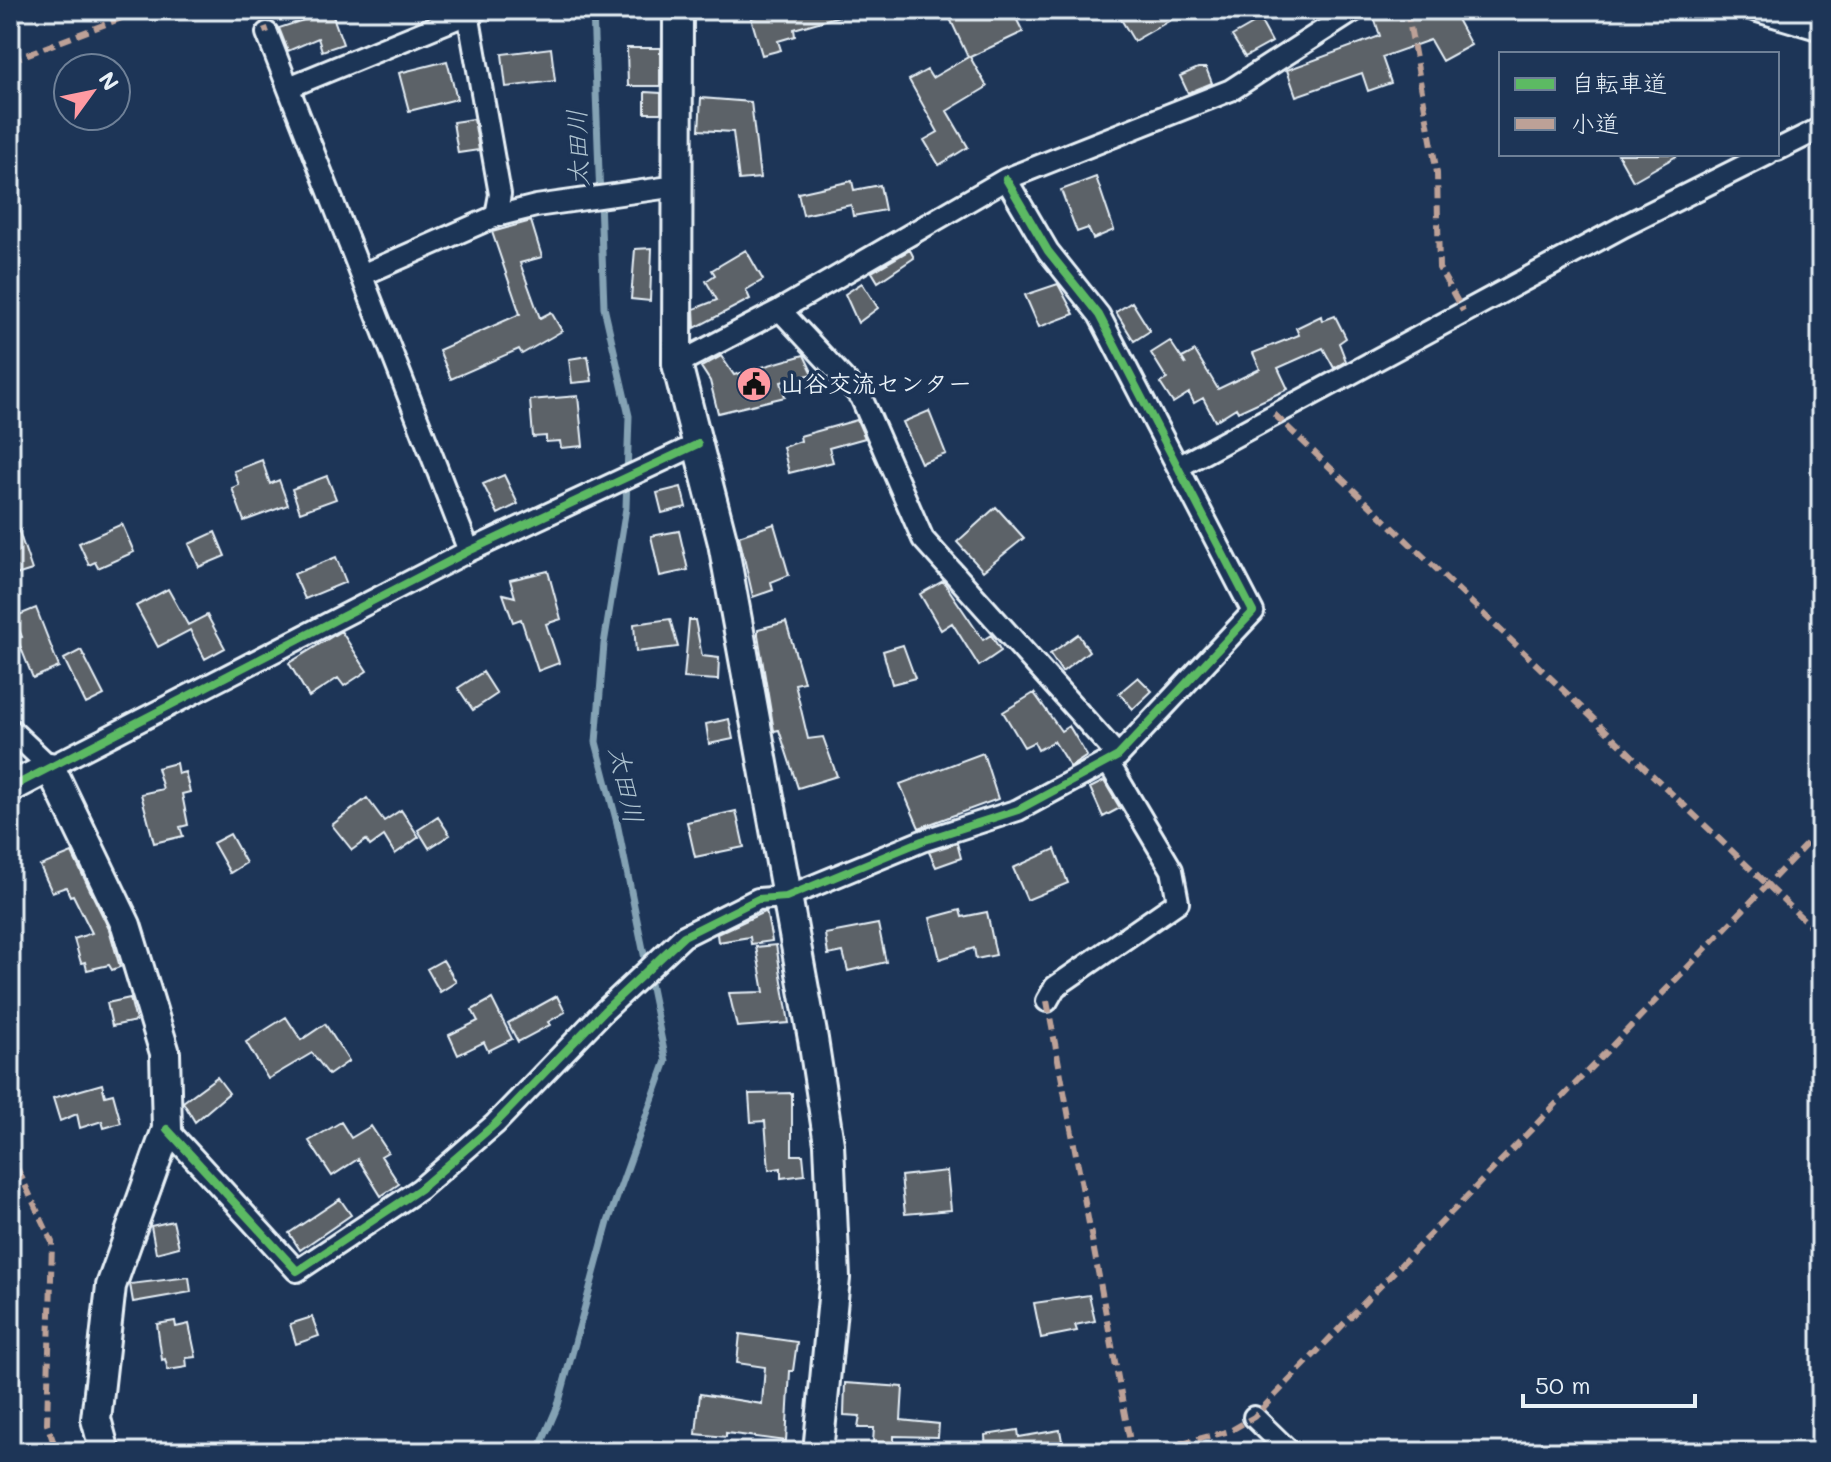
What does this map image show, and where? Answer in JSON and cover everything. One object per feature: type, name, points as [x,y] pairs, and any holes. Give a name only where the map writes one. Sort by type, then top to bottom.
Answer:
[{"type":"main road","points":[[678,10],[677,364],[723,543],[829,1144],[835,1278],[818,1452]]},
{"type":"main road","points":[[10,788],[50,767],[126,925],[165,1053],[167,1129],[111,1286],[96,1419],[105,1452]]},
{"type":"street","points":[[677,364],[780,310],[1006,179],[1231,90],[1355,10]]},
{"type":"street","points":[[1754,10],[1821,30]]},
{"type":"street","points":[[289,87],[472,12],[500,194],[496,216]]},
{"type":"street","points":[[267,33],[469,551]]},
{"type":"street","points":[[1779,149],[1821,128]]},
{"type":"street","points":[[1178,467],[1583,247],[1764,156]]},
{"type":"street","points":[[167,1129],[297,1271],[420,1189],[463,1152],[684,936],[758,899],[786,897],[922,841],[1018,810],[1113,759],[1253,612],[1099,315],[1048,251],[1006,179]]},
{"type":"street","points":[[362,275],[496,216],[536,206],[677,186]]},
{"type":"street","points":[[780,310],[861,397],[923,539],[1113,759],[1172,870],[1178,902],[1055,987],[1047,1001]]},
{"type":"street","points":[[10,729],[50,767],[469,551],[698,444]]},
{"type":"street","points":[[1254,1417],[1290,1452]]},
{"type":"building","points":[[779,10],[843,10],[843,15],[794,29],[795,36],[778,41],[781,50],[762,55],[751,18]]},
{"type":"building","points":[[946,10],[1012,10],[1023,32],[970,57],[987,87],[947,111],[968,147],[939,165],[924,140],[938,132],[909,80],[927,70],[932,78],[968,57]]},
{"type":"building","points":[[1130,10],[1188,10],[1134,41],[1119,16]]},
{"type":"building","points":[[1383,10],[1452,10],[1471,45],[1442,61],[1430,40],[1382,57],[1391,83],[1368,91],[1362,73],[1296,96],[1287,70],[1380,36],[1373,14]]},
{"type":"building","points":[[331,11],[343,44],[322,51],[318,38],[288,51],[279,28]]},
{"type":"building","points":[[1260,20],[1272,42],[1245,57],[1232,36]]},
{"type":"building","points":[[551,48],[555,81],[506,87],[502,54]]},
{"type":"building","points":[[627,48],[660,48],[660,86],[628,86]]},
{"type":"building","points":[[447,61],[457,99],[409,111],[399,73]]},
{"type":"building","points":[[1206,68],[1212,83],[1188,93],[1180,76]]},
{"type":"building","points":[[645,92],[661,93],[661,113],[645,113]]},
{"type":"building","points":[[701,98],[751,102],[760,178],[739,180],[733,132],[699,130]]},
{"type":"building","points":[[474,119],[479,150],[458,153],[453,122]]},
{"type":"building","points":[[1619,156],[1677,156],[1633,181]]},
{"type":"building","points":[[1096,177],[1114,230],[1093,239],[1088,228],[1077,232],[1061,190]]},
{"type":"building","points":[[852,181],[854,190],[880,185],[885,210],[853,216],[851,205],[803,215],[798,193]]},
{"type":"building","points":[[531,221],[542,257],[520,263],[540,318],[551,312],[562,331],[522,354],[519,349],[451,379],[439,350],[520,314],[492,232]]},
{"type":"building","points":[[652,248],[650,301],[631,299],[635,249]]},
{"type":"building","points":[[746,250],[763,280],[746,290],[750,299],[695,328],[694,309],[717,300],[706,281],[715,275],[712,270]]},
{"type":"building","points":[[910,250],[914,258],[878,282],[872,272]]},
{"type":"building","points":[[862,283],[878,308],[858,323],[845,294]]},
{"type":"building","points":[[1058,284],[1074,314],[1039,327],[1025,295]]},
{"type":"building","points":[[1132,302],[1150,331],[1134,341],[1116,312]]},
{"type":"building","points":[[1321,316],[1322,321],[1335,316],[1346,338],[1339,343],[1346,361],[1334,368],[1323,348],[1278,368],[1288,389],[1238,412],[1236,408],[1215,421],[1203,398],[1194,403],[1189,393],[1173,403],[1160,383],[1167,379],[1151,353],[1170,341],[1186,365],[1182,358],[1195,351],[1218,389],[1260,369],[1253,353],[1299,335],[1296,328]]},
{"type":"building","name":"山谷交流センター","points":[[804,355],[813,374],[781,382],[785,397],[718,413],[710,381],[701,367],[721,356],[734,375]]},
{"type":"building","points":[[588,356],[592,381],[572,383],[569,359]]},
{"type":"building","points":[[578,396],[583,446],[561,448],[560,441],[546,442],[546,436],[533,437],[530,400]]},
{"type":"building","points":[[929,411],[946,454],[921,463],[903,422]]},
{"type":"building","points":[[857,420],[865,438],[829,448],[833,462],[789,473],[783,447],[801,441],[800,436]]},
{"type":"building","points":[[262,460],[270,484],[279,480],[288,505],[244,521],[232,488],[239,485],[234,471]]},
{"type":"building","points":[[504,475],[518,504],[498,514],[483,484]]},
{"type":"building","points":[[327,476],[336,499],[300,512],[292,489]]},
{"type":"building","points":[[681,487],[686,507],[662,513],[657,493]]},
{"type":"building","points":[[996,507],[1024,538],[983,571],[957,542]]},
{"type":"building","points":[[13,514],[32,570],[13,576],[10,515]]},
{"type":"building","points":[[122,524],[134,552],[98,568],[95,562],[89,565],[79,543]]},
{"type":"building","points":[[774,524],[789,575],[771,582],[773,590],[753,597],[739,536]]},
{"type":"building","points":[[679,531],[688,570],[660,576],[651,536]]},
{"type":"building","points":[[215,532],[225,556],[199,567],[189,544]]},
{"type":"building","points":[[336,557],[346,582],[305,599],[294,574]]},
{"type":"building","points":[[548,571],[561,619],[546,624],[559,663],[538,671],[521,619],[513,622],[503,594],[515,597],[510,580]]},
{"type":"building","points":[[943,581],[983,640],[991,635],[1001,651],[979,666],[952,623],[941,630],[920,594]]},
{"type":"building","points":[[168,589],[188,625],[207,615],[225,648],[205,659],[190,630],[158,647],[136,606]]},
{"type":"building","points":[[36,608],[59,667],[33,678],[17,638],[22,637],[14,617]]},
{"type":"building","points":[[670,619],[678,647],[636,652],[634,624]]},
{"type":"building","points":[[689,620],[695,620],[702,656],[719,658],[718,680],[684,678]]},
{"type":"building","points":[[786,622],[804,682],[795,684],[808,739],[823,737],[837,776],[798,788],[779,730],[774,731],[758,635],[758,629]]},
{"type":"building","points":[[341,631],[367,671],[344,686],[338,678],[309,697],[289,663]]},
{"type":"building","points":[[1078,634],[1089,651],[1062,672],[1050,654]]},
{"type":"building","points":[[903,645],[915,678],[892,684],[883,651]]},
{"type":"building","points":[[81,650],[104,695],[86,704],[64,659]]},
{"type":"building","points":[[483,672],[497,694],[473,710],[458,688]]},
{"type":"building","points":[[1138,677],[1152,691],[1133,709],[1119,693]]},
{"type":"building","points":[[1034,693],[1061,731],[1069,726],[1087,756],[1070,767],[1054,741],[1038,750],[1034,742],[1024,747],[1003,712]]},
{"type":"building","points":[[729,719],[733,739],[709,744],[706,724]]},
{"type":"building","points":[[983,753],[998,799],[919,828],[900,784]]},
{"type":"building","points":[[176,763],[178,774],[185,772],[190,792],[182,794],[188,825],[180,827],[183,836],[154,843],[141,794],[163,789],[157,768]]},
{"type":"building","points":[[1104,781],[1120,808],[1103,817],[1090,788]]},
{"type":"building","points":[[367,798],[384,821],[401,810],[419,837],[395,854],[384,836],[370,846],[366,840],[352,850],[332,825]]},
{"type":"building","points":[[736,811],[744,847],[695,857],[687,822]]},
{"type":"building","points":[[438,817],[450,835],[429,848],[418,830]]},
{"type":"building","points":[[230,834],[246,863],[230,873],[213,843]]},
{"type":"building","points":[[957,843],[961,858],[936,867],[929,852]]},
{"type":"building","points":[[1055,849],[1068,883],[1027,900],[1013,868]]},
{"type":"building","points":[[72,853],[109,929],[120,967],[112,970],[109,965],[87,970],[85,962],[81,963],[74,939],[92,933],[73,895],[70,896],[66,887],[52,892],[40,866]]},
{"type":"building","points":[[960,910],[962,917],[987,912],[996,955],[976,959],[974,948],[940,959],[930,918]]},
{"type":"building","points":[[766,911],[772,941],[751,944],[750,937],[718,942],[717,934]]},
{"type":"building","points":[[878,924],[886,962],[848,971],[843,952],[828,955],[825,934]]},
{"type":"building","points":[[776,945],[789,1023],[737,1027],[729,993],[764,992],[756,947]]},
{"type":"building","points":[[443,960],[456,982],[440,992],[427,969]]},
{"type":"building","points":[[557,996],[565,1012],[548,1022],[550,1025],[518,1042],[508,1023]]},
{"type":"building","points":[[130,998],[136,1021],[112,1026],[107,1003]]},
{"type":"building","points":[[492,999],[512,1039],[488,1051],[484,1042],[458,1055],[449,1035],[478,1021],[472,1010]]},
{"type":"building","points":[[286,1017],[301,1040],[325,1024],[349,1061],[329,1075],[312,1053],[268,1079],[246,1042]]},
{"type":"building","points":[[217,1077],[229,1093],[195,1122],[183,1102]]},
{"type":"building","points":[[102,1084],[105,1096],[113,1094],[121,1123],[104,1128],[102,1121],[80,1128],[77,1114],[60,1121],[53,1098]]},
{"type":"building","points":[[792,1093],[792,1155],[803,1155],[805,1175],[781,1178],[781,1168],[769,1170],[765,1121],[751,1122],[749,1094]]},
{"type":"building","points":[[341,1122],[351,1138],[371,1126],[388,1152],[381,1156],[399,1184],[381,1196],[358,1159],[332,1176],[309,1141]]},
{"type":"building","points":[[947,1171],[951,1210],[905,1214],[901,1176]]},
{"type":"building","points":[[340,1199],[351,1215],[300,1250],[289,1233]]},
{"type":"building","points":[[173,1221],[179,1247],[156,1253],[151,1226]]},
{"type":"building","points":[[189,1277],[191,1292],[133,1302],[130,1284]]},
{"type":"building","points":[[1089,1295],[1095,1321],[1075,1325],[1077,1331],[1041,1338],[1034,1303]]},
{"type":"building","points":[[312,1317],[319,1336],[296,1344],[290,1324]]},
{"type":"building","points":[[175,1321],[176,1327],[189,1324],[196,1357],[186,1358],[187,1367],[168,1370],[165,1359],[162,1360],[157,1324]]},
{"type":"building","points":[[740,1334],[797,1342],[793,1371],[790,1371],[786,1441],[726,1433],[726,1437],[696,1434],[700,1394],[762,1404],[765,1367],[737,1363]]},
{"type":"building","points":[[845,1383],[903,1387],[901,1420],[939,1424],[938,1437],[894,1436],[894,1443],[873,1442],[874,1428],[858,1428],[860,1416],[844,1415]]},
{"type":"building","points":[[1018,1430],[1019,1437],[1060,1430],[1064,1452],[986,1452],[985,1435]]},
{"type":"waterway","name":"太田川","points":[[538,1452],[558,1405],[608,1222],[666,1061],[617,823],[596,742],[604,644],[626,508],[629,416],[604,307],[593,10]]},
{"type":"marked path","points":[[10,61],[142,10]]},
{"type":"marked path","points":[[259,10],[267,33]]},
{"type":"marked path","points":[[1407,10],[1437,173],[1439,268],[1463,311]]},
{"type":"marked path","points":[[1274,414],[1821,936]]},
{"type":"marked path","points":[[1145,1452],[1230,1431],[1254,1417],[1821,829]]},
{"type":"marked path","points":[[1047,1001],[1132,1452]]},
{"type":"marked path","points":[[10,1153],[52,1242],[47,1424],[57,1452]]},
{"type":"cycle path","points":[[167,1129],[297,1271],[420,1189],[495,1124],[604,1011],[684,936],[758,899],[786,897],[922,841],[1018,810],[1118,756],[1253,612],[1099,315],[1048,251],[1006,179]]},
{"type":"cycle path","points":[[10,788],[469,551],[698,444]]},
{"type":"place","name":"山谷交流センター","points":[[754,384]]}]
